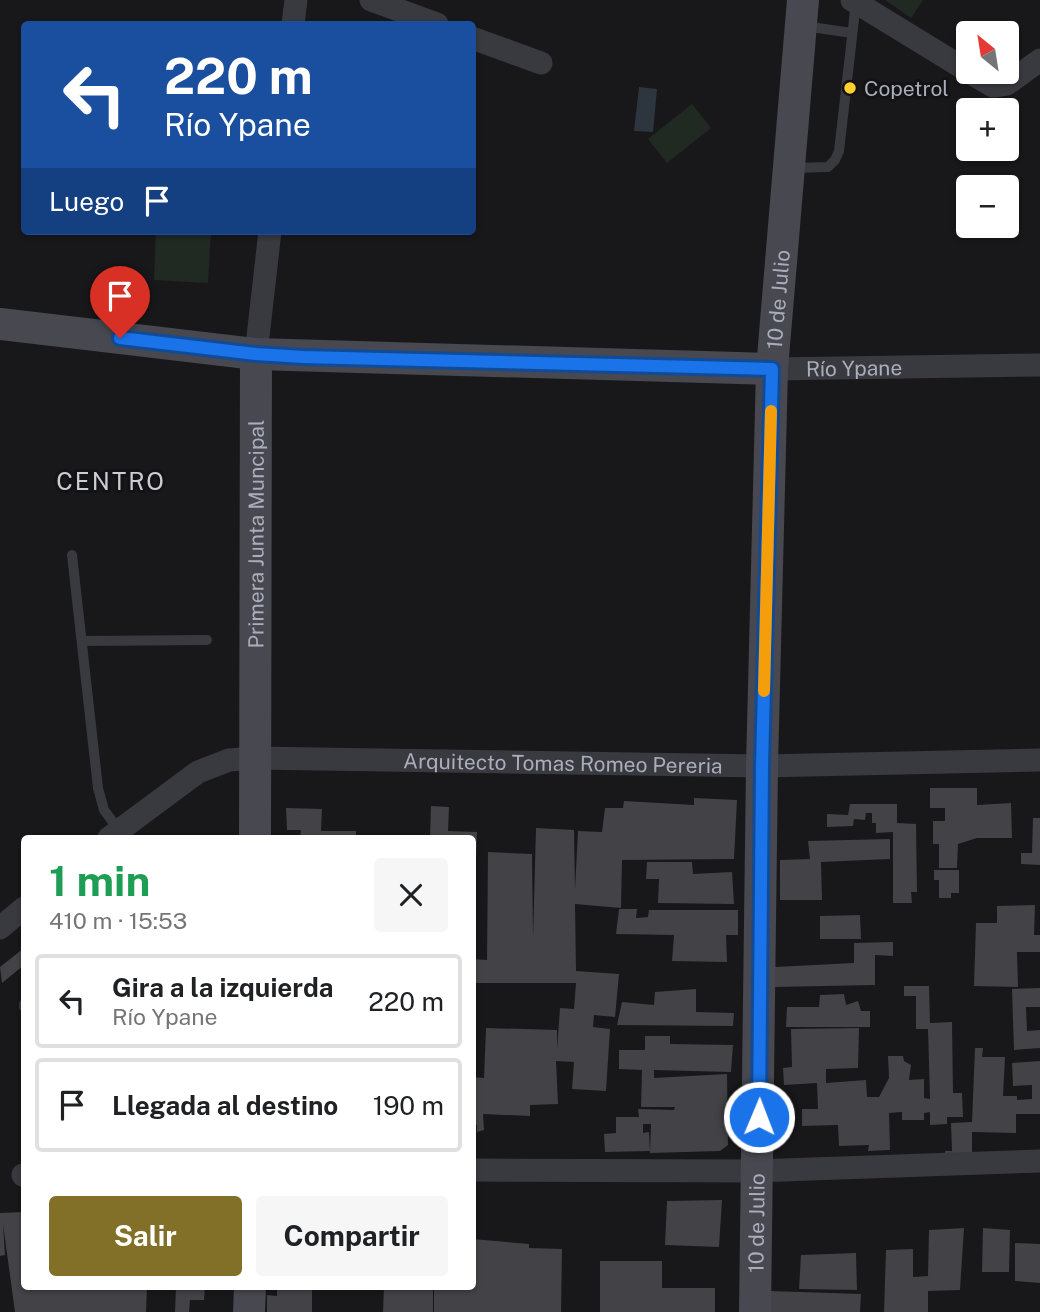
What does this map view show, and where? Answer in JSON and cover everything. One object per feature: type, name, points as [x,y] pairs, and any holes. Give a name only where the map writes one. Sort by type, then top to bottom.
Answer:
[{"type":"main road","name":"10 de Julio","points":[[755,1312],[762,766],[772,369],[802,13]]},
{"type":"main road","name":"Río Ypane","points":[[0,324],[256,354],[772,369]]},
{"type":"main road","name":"Primera Junta Muncipal","points":[[255,835],[256,354]]},
{"type":"main road","points":[[249,1312],[250,1290]]},
{"type":"street","points":[[293,21],[296,0]]},
{"type":"street","points":[[371,0],[429,21]]},
{"type":"street","points":[[854,1],[956,64]]},
{"type":"street","points":[[476,39],[541,63]]},
{"type":"street","points":[[1019,75],[1040,60]]},
{"type":"street","points":[[990,84],[1007,84]]},
{"type":"street","name":"Primera Junta Muncipal","points":[[256,354],[270,235]]},
{"type":"street","name":"Río Ypane","points":[[772,369],[1040,365]]},
{"type":"street","name":"Arquitecto Tomas Romeo Pereria","points":[[114,834],[198,772],[229,760],[255,758],[762,766],[1040,760]]},
{"type":"street","points":[[0,928],[21,910]]},
{"type":"street","points":[[476,1170],[758,1171],[1040,1161]]},
{"type":"lane","points":[[788,168],[828,167],[839,151],[854,1]]},
{"type":"lane","points":[[802,13],[852,33]]},
{"type":"lane","points":[[72,555],[97,788],[114,834]]},
{"type":"lane","points":[[82,641],[207,640]]},
{"type":"shaded area","points":[[885,0],[923,0],[911,18]]},
{"type":"shaded area","points":[[639,87],[657,89],[653,132],[634,131]]},
{"type":"shaded area","points":[[692,104],[711,128],[667,163],[648,139]]},
{"type":"shaded area","points":[[156,235],[211,235],[208,283],[154,280]]},
{"type":"building","points":[[930,788],[977,788],[977,805],[1011,803],[1012,838],[977,838],[958,844],[957,868],[939,868],[939,844],[933,844],[933,821],[945,821],[945,808],[930,808]]},
{"type":"building","points":[[694,798],[737,800],[734,859],[622,860],[621,908],[575,904],[576,971],[619,974],[615,1017],[594,1015],[593,1027],[610,1029],[606,1091],[572,1089],[574,1062],[556,1061],[558,1104],[530,1105],[530,1116],[483,1114],[484,1130],[477,1132],[476,1077],[484,1078],[486,1028],[557,1030],[557,1050],[560,1008],[574,1009],[576,983],[476,983],[476,959],[487,960],[488,852],[532,854],[533,938],[536,828],[574,830],[575,889],[578,831],[602,832],[605,808],[623,808],[624,801],[694,805]]},
{"type":"building","points":[[850,804],[897,804],[897,823],[916,824],[917,892],[911,892],[912,903],[893,903],[893,832],[876,833],[872,813],[866,813],[865,820],[854,819],[853,826],[827,827],[827,814],[848,815]]},
{"type":"building","points":[[431,806],[449,807],[448,831],[477,832],[476,860],[476,835],[430,835]]},
{"type":"building","points":[[286,808],[322,809],[321,831],[356,831],[356,835],[300,835],[301,830],[287,830]]},
{"type":"building","points":[[1033,818],[1040,818],[1040,865],[1021,864],[1021,853],[1032,853]]},
{"type":"building","points":[[890,839],[890,859],[821,862],[822,900],[780,900],[780,860],[810,859],[808,841]]},
{"type":"building","points":[[647,862],[692,862],[693,874],[732,872],[734,904],[658,903],[659,879],[646,879]]},
{"type":"building","points":[[934,870],[959,870],[959,893],[951,893],[951,898],[939,898],[939,880],[934,880]]},
{"type":"building","points":[[1035,905],[1034,935],[1040,935],[1040,952],[1017,952],[1018,987],[974,986],[976,923],[997,923],[997,906]]},
{"type":"building","points":[[619,909],[637,909],[636,918],[648,917],[649,910],[738,910],[738,935],[726,935],[727,962],[672,961],[674,935],[616,934]]},
{"type":"building","points":[[860,915],[861,939],[820,939],[820,916]]},
{"type":"building","points":[[893,942],[893,956],[875,955],[875,985],[774,987],[775,967],[854,963],[854,943]]},
{"type":"building","points":[[21,950],[21,967],[2,983],[0,967]]},
{"type":"building","points":[[904,986],[929,986],[930,1023],[952,1022],[953,1093],[962,1093],[963,1117],[947,1117],[947,1124],[930,1125],[930,1112],[924,1113],[924,1120],[902,1120],[902,1112],[889,1113],[890,1150],[868,1151],[869,1145],[839,1146],[838,1125],[802,1126],[802,1109],[818,1109],[817,1083],[784,1085],[783,1068],[792,1067],[791,1029],[859,1028],[858,1068],[826,1069],[826,1083],[866,1080],[867,1097],[879,1097],[889,1078],[888,1056],[903,1056],[904,1061],[911,1065],[909,1080],[924,1079],[924,1098],[930,1099],[928,1029],[916,1029],[916,996],[904,996]]},
{"type":"building","points":[[1040,988],[1040,1007],[1026,1007],[1027,1031],[1040,1030],[1040,1048],[1014,1050],[1012,989]]},
{"type":"building","points":[[696,989],[696,1012],[734,1013],[733,1026],[617,1025],[622,1002],[654,1005],[655,992]]},
{"type":"building","points":[[844,994],[846,1005],[858,1001],[861,1011],[870,1011],[870,1027],[786,1027],[787,1007],[819,1007],[820,995]]},
{"type":"building","points":[[645,1036],[670,1036],[670,1044],[733,1045],[731,1072],[654,1070],[654,1078],[727,1074],[728,1145],[720,1151],[650,1153],[651,1124],[643,1124],[643,1133],[649,1132],[650,1151],[605,1152],[604,1134],[616,1133],[616,1117],[639,1117],[638,1109],[674,1110],[675,1107],[641,1107],[642,1070],[619,1069],[619,1050],[645,1050]]},
{"type":"building","points":[[975,1048],[983,1048],[982,1057],[1005,1057],[1003,1096],[1017,1096],[1017,1100],[1032,1099],[1032,1085],[1013,1086],[1012,1063],[1040,1061],[1040,1114],[1016,1114],[1016,1133],[972,1132],[972,1161],[946,1160],[945,1151],[952,1151],[951,1123],[972,1122]]},
{"type":"building","points":[[722,1200],[719,1247],[665,1245],[667,1201]]},
{"type":"building","points":[[21,1212],[21,1290],[147,1290],[146,1312],[15,1312],[3,1224],[5,1255],[0,1256],[0,1213]]},
{"type":"building","points":[[964,1228],[960,1290],[928,1291],[928,1312],[884,1312],[886,1250],[913,1249],[913,1277],[928,1276],[929,1230]]},
{"type":"building","points":[[983,1228],[1010,1230],[1009,1272],[982,1272]]},
{"type":"building","points":[[476,1239],[529,1244],[529,1248],[562,1249],[561,1312],[434,1312],[434,1290],[476,1290]]},
{"type":"building","points":[[1015,1243],[1040,1244],[1040,1283],[1015,1281]]},
{"type":"building","points":[[856,1253],[857,1290],[799,1289],[801,1255]]},
{"type":"building","points":[[600,1261],[662,1261],[662,1288],[715,1288],[715,1312],[600,1312]]},
{"type":"building","points":[[176,1290],[205,1290],[204,1300],[190,1300],[189,1312],[175,1312]]},
{"type":"building","points":[[277,1290],[312,1290],[312,1312],[267,1312],[267,1295],[277,1296]]},
{"type":"building","points":[[384,1290],[433,1290],[433,1312],[383,1312]]},
{"type":"building","points":[[770,1291],[861,1294],[860,1312],[769,1312]]},
{"type":"slow traffic","points":[[764,691],[771,411]]},
{"type":"place","name":"Copetrol","points":[[850,88]]},
{"type":"district","name":"CENTRO","points":[[111,481]]},
{"type":"route","points":[[120,338],[303,357],[772,369],[762,766],[759,1117]]}]
